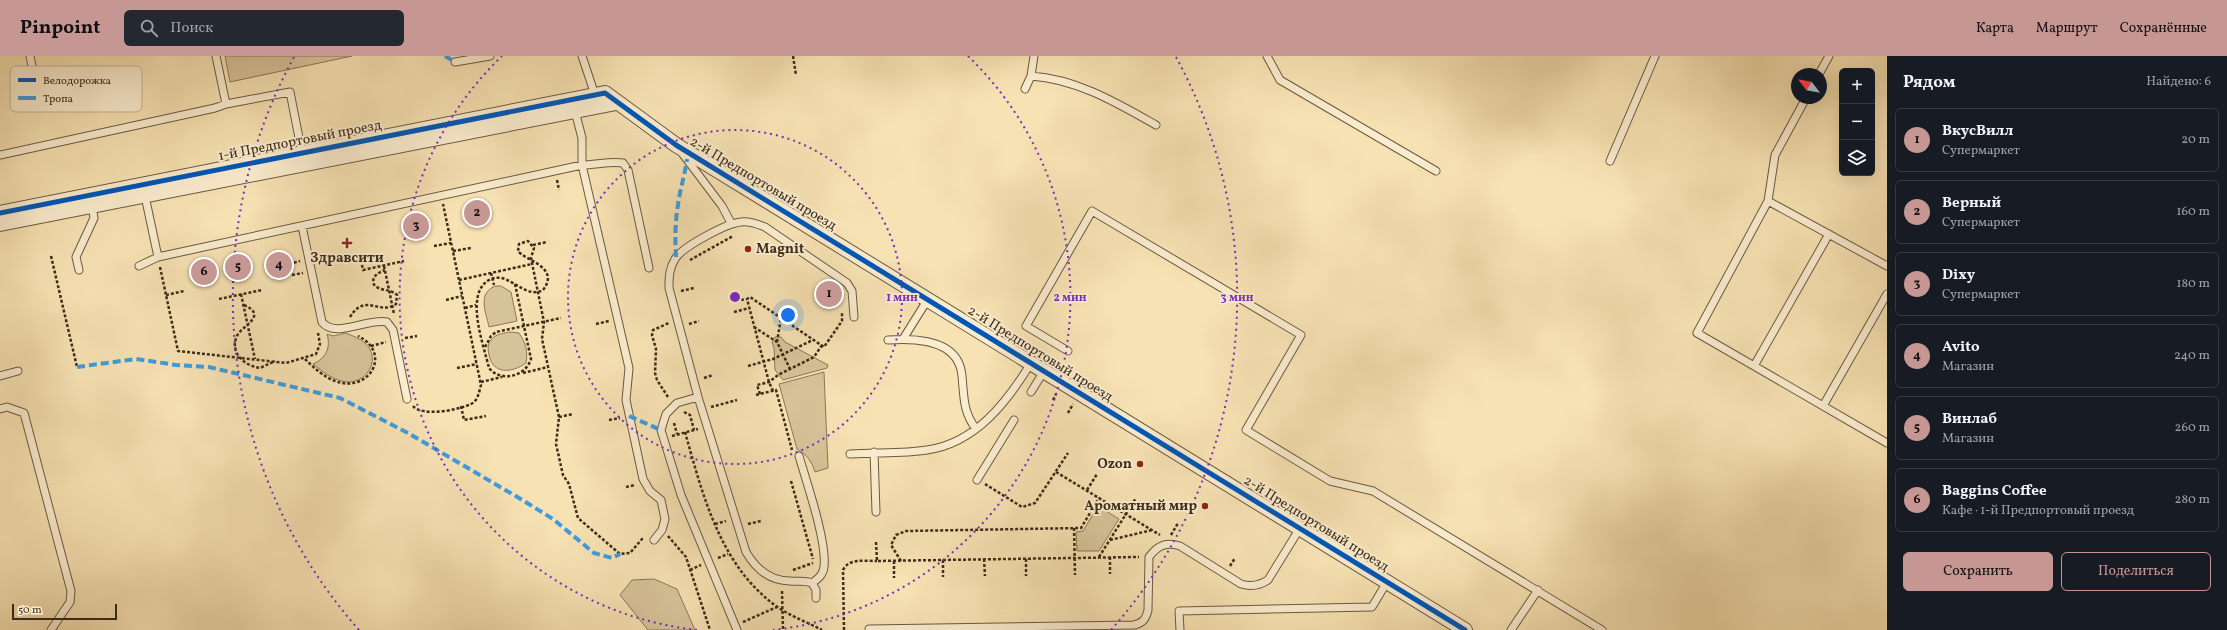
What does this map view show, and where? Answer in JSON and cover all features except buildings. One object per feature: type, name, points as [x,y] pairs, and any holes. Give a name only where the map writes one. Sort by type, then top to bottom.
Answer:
[{"type":"street","name":"2-й Предпортовый проезд","points":[[600,94],[616,103],[676,145],[1466,630]]},
{"type":"street","name":"1-й Предпортовый проезд","points":[[0,213],[600,94]]},
{"type":"street","name":"1-й Предпортовый проезд","points":[[0,224],[616,103]]},
{"type":"lane","points":[[30,56],[32,66]]},
{"type":"lane","points":[[216,56],[226,104]]},
{"type":"lane","points":[[455,62],[490,56]]},
{"type":"lane","points":[[582,56],[600,94]]},
{"type":"lane","points":[[1024,89],[1031,76],[1034,56]]},
{"type":"lane","points":[[1267,56],[1280,80],[1436,171]]},
{"type":"lane","points":[[1610,161],[1655,56]]},
{"type":"lane","points":[[1823,68],[1829,56]]},
{"type":"lane","points":[[1031,76],[1061,81],[1082,88],[1106,98],[1156,125]]},
{"type":"lane","points":[[0,156],[215,108],[226,104],[290,92],[302,153]]},
{"type":"lane","points":[[1803,104],[1775,155],[1768,201],[1697,334],[1887,442]]},
{"type":"lane","points":[[575,111],[582,138],[582,165],[628,368],[626,400],[643,479],[650,491],[660,500],[665,519],[662,530],[654,540]]},
{"type":"lane","points":[[676,145],[722,206],[731,224]]},
{"type":"lane","points":[[140,266],[158,257],[582,165],[600,165],[615,162],[623,163],[628,170],[649,268]]},
{"type":"lane","points":[[145,196],[158,257]]},
{"type":"lane","points":[[1768,201],[1887,266]]},
{"type":"lane","points":[[79,270],[76,257],[94,218],[92,206]]},
{"type":"lane","points":[[1068,351],[1026,326],[1092,211],[1302,335],[1246,430],[1330,481],[1373,491],[1602,630]]},
{"type":"lane","points":[[812,584],[805,581],[782,580],[763,573],[753,564],[746,552],[698,397],[669,288],[669,272],[676,257],[689,247],[731,224],[742,222],[754,223],[765,227],[847,283],[852,291],[854,316]]},
{"type":"lane","points":[[302,226],[321,315],[327,328],[344,328],[378,320],[387,322],[393,330],[407,399]]},
{"type":"lane","points":[[1754,366],[1829,234]]},
{"type":"lane","points":[[1823,406],[1887,294]]},
{"type":"lane","points":[[903,339],[928,299]]},
{"type":"lane","points":[[888,340],[916,339],[931,342],[945,348],[954,356],[960,364],[965,409],[976,429]]},
{"type":"lane","points":[[850,454],[927,450],[948,445],[967,436],[1001,406],[1031,363]]},
{"type":"lane","points":[[0,376],[18,371]]},
{"type":"lane","points":[[1031,392],[1044,371]]},
{"type":"lane","points":[[698,397],[677,403],[666,414],[661,430],[681,496],[736,628]]},
{"type":"lane","points":[[0,409],[7,407],[24,413],[71,591],[70,602],[51,630]]},
{"type":"lane","points":[[978,480],[1014,420]]},
{"type":"lane","points":[[874,452],[876,512]]},
{"type":"lane","points":[[799,456],[824,548],[824,568],[822,574],[812,584]]},
{"type":"lane","points":[[869,630],[1134,625],[1141,623],[1146,618],[1148,610],[1150,557],[1155,550],[1162,545],[1169,542],[1180,546],[1241,584],[1260,585],[1268,580],[1300,528]]},
{"type":"lane","points":[[1180,630],[1179,611],[1372,608],[1387,582]]},
{"type":"lane","points":[[812,584],[816,598]]},
{"type":"lane","points":[[1512,630],[1538,590]]},
{"type":"path","points":[[793,56],[796,75]]},
{"type":"path","points":[[407,399],[416,409],[429,413],[471,404],[477,398],[481,382],[441,196]]},
{"type":"path","points":[[686,264],[736,234]]},
{"type":"path","points":[[503,377],[495,375],[489,368],[476,305],[478,292],[486,282],[492,278],[506,279],[532,292],[538,293],[547,286],[548,280],[544,270],[531,258],[520,254],[518,247],[524,240],[533,245],[547,242]]},
{"type":"path","points":[[434,246],[451,243]]},
{"type":"path","points":[[533,245],[531,258],[544,322],[542,340],[559,417],[556,444],[563,475],[569,484],[578,518],[620,554],[630,553],[642,539],[654,540]]},
{"type":"path","points":[[453,251],[471,248]]},
{"type":"path","points":[[51,256],[77,367]]},
{"type":"path","points":[[361,260],[363,270],[404,261]]},
{"type":"path","points":[[459,280],[532,264]]},
{"type":"path","points":[[384,266],[396,320],[393,330]]},
{"type":"path","points":[[305,359],[322,374],[336,382],[348,384],[360,382],[370,375],[375,364],[375,354],[371,346],[365,339],[344,328],[354,312],[360,307],[366,304],[386,308],[392,307],[398,300],[394,292],[375,287],[373,283],[373,278],[385,270]]},
{"type":"path","points":[[491,273],[494,285]]},
{"type":"path","points":[[162,275],[178,351],[286,363],[305,359],[316,354],[320,349],[317,328],[321,315]]},
{"type":"path","points":[[515,284],[531,359],[529,367],[523,373]]},
{"type":"path","points":[[680,287],[683,298]]},
{"type":"path","points":[[681,291],[694,288]]},
{"type":"path","points":[[219,299],[262,290]]},
{"type":"path","points":[[166,295],[184,291]]},
{"type":"path","points":[[241,294],[255,359]]},
{"type":"path","points":[[446,300],[462,296]]},
{"type":"path","points":[[731,301],[747,299],[750,297],[824,347],[842,321],[842,305]]},
{"type":"path","points":[[747,299],[763,362],[773,391]]},
{"type":"path","points":[[244,305],[250,308],[254,314],[253,320],[242,330],[234,343],[239,358],[244,363],[256,368],[268,366],[275,361]]},
{"type":"path","points":[[465,308],[476,305]]},
{"type":"path","points":[[734,312],[749,308]]},
{"type":"path","points":[[786,321],[793,311]]},
{"type":"path","points":[[688,317],[692,331]]},
{"type":"path","points":[[485,349],[491,336],[496,332],[561,318]]},
{"type":"path","points":[[777,342],[781,318]]},
{"type":"path","points":[[677,434],[672,408],[655,373],[656,349],[652,335],[653,330],[658,326],[678,321]]},
{"type":"path","points":[[690,324],[699,321]]},
{"type":"path","points":[[754,327],[777,342],[790,369]]},
{"type":"path","points":[[371,346],[395,340]]},
{"type":"path","points":[[748,366],[763,362],[814,340]]},
{"type":"path","points":[[760,394],[757,385],[769,382],[814,357],[822,345]]},
{"type":"path","points":[[457,368],[477,364]]},
{"type":"path","points":[[481,382],[548,367]]},
{"type":"path","points":[[702,370],[706,385]]},
{"type":"path","points":[[704,378],[713,375]]},
{"type":"path","points":[[756,395],[776,390],[793,452],[799,456]]},
{"type":"path","points":[[664,438],[716,424],[710,400]]},
{"type":"path","points":[[712,407],[737,400]]},
{"type":"path","points":[[461,406],[464,420],[486,416]]},
{"type":"path","points":[[674,419],[680,412],[685,412],[690,415],[694,430]]},
{"type":"path","points":[[559,417],[573,414]]},
{"type":"path","points":[[978,480],[1022,507],[1035,503],[1039,500],[1068,453]]},
{"type":"path","points":[[1056,472],[1152,530],[1169,542],[1178,523]]},
{"type":"path","points":[[1087,490],[1097,474]]},
{"type":"path","points":[[791,480],[794,492],[796,492],[815,574],[822,574]]},
{"type":"path","points":[[901,561],[891,545],[896,535],[906,531],[1081,528],[1099,498]]},
{"type":"path","points":[[1099,558],[1136,498]]},
{"type":"path","points":[[747,531],[745,525],[761,521]]},
{"type":"path","points":[[1074,528],[1075,575]]},
{"type":"path","points":[[662,530],[686,557],[710,630]]},
{"type":"path","points":[[1110,540],[1152,530]]},
{"type":"path","points":[[876,542],[877,561]]},
{"type":"path","points":[[1110,557],[1110,574]]},
{"type":"path","points":[[844,630],[843,570],[846,564],[851,561],[1150,557]]},
{"type":"path","points":[[984,559],[985,576]]},
{"type":"path","points":[[1026,559],[1026,576]]},
{"type":"path","points":[[943,560],[943,577]]},
{"type":"path","points":[[894,561],[894,578]]},
{"type":"path","points":[[786,573],[813,563]]},
{"type":"path","points":[[792,573],[797,574]]},
{"type":"path","points":[[782,580],[783,630]]},
{"type":"path","points":[[736,628],[778,607]]},
{"type":"shaded area","points":[[225,56],[352,56],[230,82]]},
{"type":"shaded area","points":[[495,286],[501,286],[511,292],[517,321],[489,327],[484,299],[489,289]]},
{"type":"shaded area","points":[[511,332],[519,333],[525,344],[527,351],[526,363],[515,369],[499,369],[494,366],[491,361],[488,345],[495,336]]},
{"type":"shaded area","points":[[346,333],[363,341],[370,349],[372,355],[372,362],[367,373],[356,381],[349,382],[344,382],[334,378],[313,364],[324,356],[328,348],[327,334],[333,336]]},
{"type":"shaded area","points":[[775,337],[781,337],[785,342],[828,365],[827,368],[783,380],[775,370],[774,348],[772,342]]},
{"type":"shaded area","points":[[824,372],[828,468],[815,472],[808,458],[797,449],[779,384]]},
{"type":"shaded area","points":[[1098,506],[1119,519],[1099,551],[1077,551],[1076,532],[1083,531]]},
{"type":"shaded area","points":[[654,579],[677,589],[695,630],[648,630],[620,595],[632,580]]},
{"type":"marked path","points":[[445,56],[455,62]]},
{"type":"marked path","points":[[676,257],[676,218],[687,159]]},
{"type":"marked path","points":[[77,367],[136,359],[176,365],[209,367],[340,398],[408,433],[519,498],[553,519],[594,553],[612,558],[620,554]]},
{"type":"marked path","points":[[629,416],[661,430]]},
{"type":"cycle path","points":[[0,213],[605,93],[676,145],[1465,630]]},
{"type":"place","name":"Верный","points":[[477,213]]},
{"type":"place","name":"Dixy","points":[[416,226]]},
{"type":"place","name":"Здравсити","points":[[347,243]]},
{"type":"place","name":"Magnit","points":[[748,249]]},
{"type":"place","name":"Avito","points":[[279,265]]},
{"type":"place","name":"Винлаб","points":[[238,267]]},
{"type":"place","name":"Baggins Coffee","points":[[204,272]]},
{"type":"place","name":"ВкусВилл","points":[[829,294]]},
{"type":"place","name":"Ozon","points":[[1140,464]]},
{"type":"place","name":"Ароматный мир","points":[[1205,506]]}]
